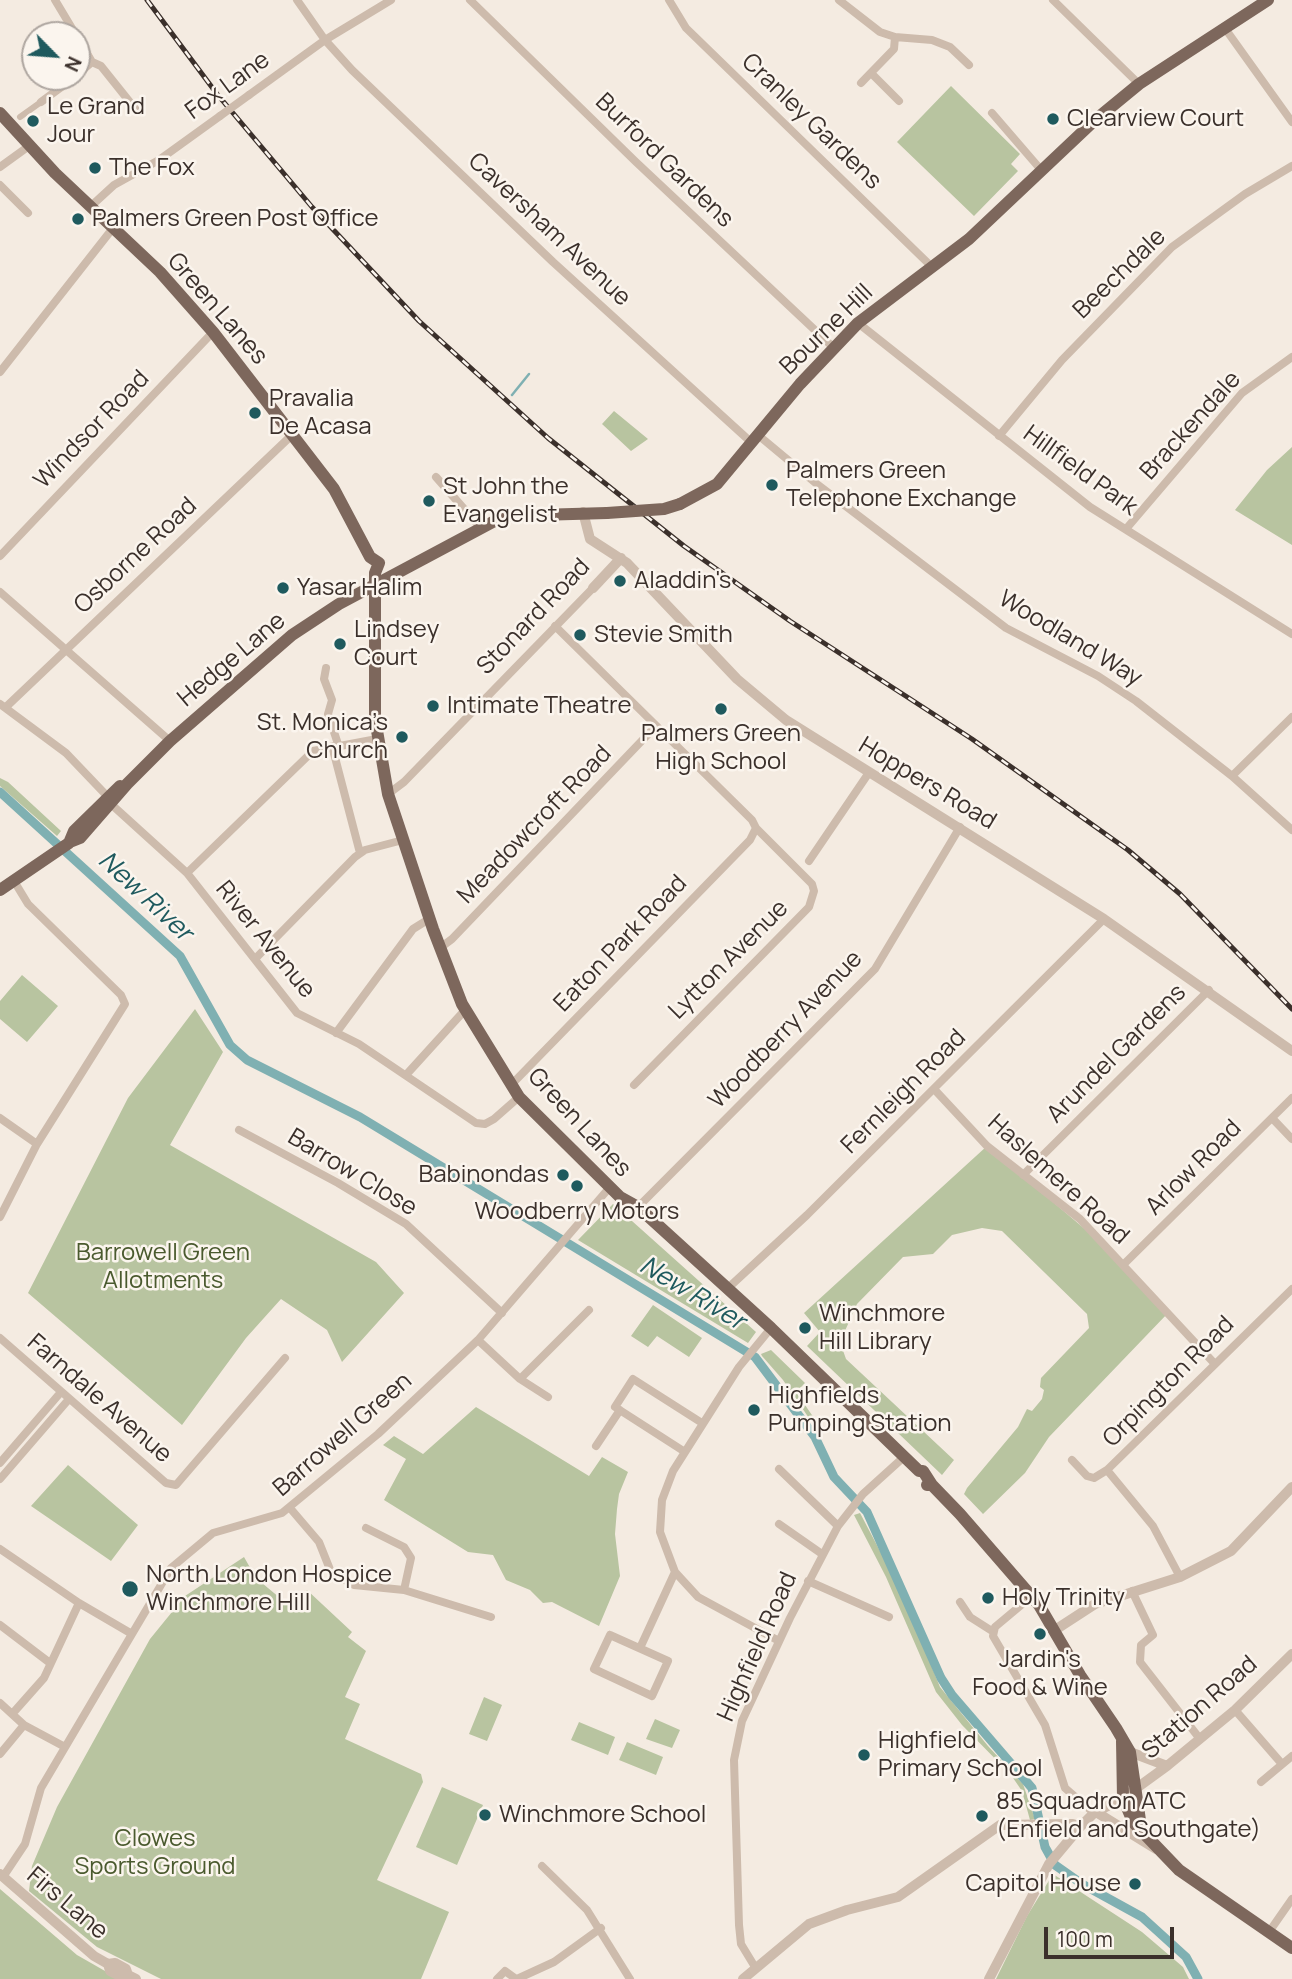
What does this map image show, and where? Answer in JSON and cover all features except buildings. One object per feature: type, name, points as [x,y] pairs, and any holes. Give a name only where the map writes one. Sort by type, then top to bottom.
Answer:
[{"type":"main road","name":"Bourne Hill","points":[[376,578],[504,516],[664,509],[680,504],[717,484],[858,323],[968,239],[1094,121],[1139,84],[1224,27],[1251,4],[1268,0]]},
{"type":"main road","name":"Green Lanes","points":[[0,113],[90,207],[169,281],[213,332],[344,504],[370,556],[368,568],[376,578],[374,688],[377,739],[388,794],[429,919],[465,1010],[519,1097],[610,1187],[638,1207],[771,1328],[919,1471],[918,1476],[927,1485],[932,1485],[1032,1596],[1055,1630],[1126,1746],[1128,1795],[1141,1827],[1158,1850],[1179,1870],[1292,1948]]},
{"type":"main road","name":"Hedge Lane","points":[[0,890],[69,842],[80,838],[110,801],[170,741],[292,635],[376,578]]},
{"type":"street","points":[[55,0],[68,21]]},
{"type":"street","name":"Caversham Avenue","points":[[297,0],[325,40],[352,70],[552,262],[755,439]]},
{"type":"street","name":"Fox Lane","points":[[90,207],[114,185],[159,160],[325,40],[391,0]]},
{"type":"street","name":"Burford Gardens","points":[[470,0],[636,162],[834,348]]},
{"type":"street","name":"Cranley Gardens","points":[[669,0],[686,28],[932,267]]},
{"type":"street","points":[[839,0],[865,23],[895,37],[932,40],[950,47],[969,65]]},
{"type":"street","points":[[1053,0],[1139,84]]},
{"type":"street","points":[[1224,27],[1292,122]]},
{"type":"street","points":[[861,83],[894,49],[895,37]]},
{"type":"street","points":[[92,62],[103,69],[137,111]]},
{"type":"street","points":[[871,73],[900,101]]},
{"type":"street","points":[[20,117],[56,91]]},
{"type":"street","points":[[992,113],[1042,171]]},
{"type":"street","points":[[0,167],[29,146]]},
{"type":"street","name":"Beechdale","points":[[999,436],[1062,360],[1172,247],[1245,194],[1292,166]]},
{"type":"street","points":[[0,185],[28,213]]},
{"type":"street","points":[[0,372],[113,228]]},
{"type":"street","name":"Hillfield Park","points":[[858,323],[1072,493],[1292,634]]},
{"type":"street","name":"Windsor Road","points":[[0,556],[213,332]]},
{"type":"street","name":"Brackendale","points":[[1126,529],[1242,393],[1292,357]]},
{"type":"street","name":"Osborne Road","points":[[3,706],[293,434]]},
{"type":"street","name":"Woodland Way","points":[[755,439],[1006,628],[1127,695],[1232,776],[1292,830]]},
{"type":"street","points":[[436,477],[480,527]]},
{"type":"street","name":"Hoppers Road","points":[[583,512],[590,539],[621,558],[764,703],[869,774],[960,827],[1104,919],[1209,990],[1292,1051]]},
{"type":"street","name":"Stonard Road","points":[[388,794],[404,782],[621,558]]},
{"type":"street","points":[[0,592],[170,741]]},
{"type":"street","points":[[558,622],[655,727],[752,820],[756,828]]},
{"type":"street","points":[[326,668],[324,679],[332,701],[328,714],[360,853]]},
{"type":"street","name":"River Avenue","points":[[3,706],[66,753],[110,801],[187,873],[298,1013],[406,1075],[481,1124],[494,1119],[519,1097]]},
{"type":"street","points":[[1232,776],[1292,717]]},
{"type":"street","name":"Meadowcroft Road","points":[[440,948],[452,939],[655,727]]},
{"type":"street","points":[[187,873],[313,751],[377,739]]},
{"type":"street","points":[[808,861],[869,774]]},
{"type":"street","name":"Woodberry Avenue","points":[[638,1207],[875,970],[960,827]]},
{"type":"street","name":"Eaton Park Road","points":[[512,1084],[750,840],[756,828]]},
{"type":"street","name":"Lytton Avenue","points":[[634,1084],[810,906],[814,894],[812,884],[756,828]]},
{"type":"street","points":[[255,959],[360,853],[403,840]]},
{"type":"street","points":[[0,1217],[37,1144],[125,1004],[121,995],[28,905],[14,881]]},
{"type":"street","points":[[336,1033],[413,929],[429,919]]},
{"type":"street","name":"Fernleigh Road","points":[[727,1289],[807,1215],[1104,919]]},
{"type":"street","name":"Arundel Gardens","points":[[1023,1175],[1209,990]]},
{"type":"street","points":[[406,1075],[465,1010]]},
{"type":"street","name":"Haslemere Road","points":[[934,1089],[987,1146],[1080,1219],[1214,1363]]},
{"type":"street","name":"Arlow Road","points":[[1123,1265],[1292,1098]]},
{"type":"street","points":[[0,1118],[37,1144]]},
{"type":"street","points":[[1272,1118],[1292,1139]]},
{"type":"street","name":"Barrow Close","points":[[239,1129],[406,1224],[502,1314]]},
{"type":"street","name":"Barrowell Green","points":[[2,1875],[21,1852],[41,1788],[171,1568],[196,1544],[214,1533],[258,1522],[290,1508],[377,1434],[478,1340],[610,1187]]},
{"type":"street","name":"Orpington Road","points":[[1180,1577],[1153,1526],[1107,1470],[1292,1289]]},
{"type":"street","points":[[520,1379],[589,1310]]},
{"type":"street","points":[[771,1328],[739,1367],[673,1471],[662,1500],[660,1532],[675,1572],[709,1604],[779,1641]]},
{"type":"street","name":"Farndale Avenue","points":[[0,1338],[166,1483],[176,1485],[285,1358]]},
{"type":"street","points":[[478,1340],[520,1379],[548,1397]]},
{"type":"street","points":[[685,1452],[615,1407],[633,1379],[702,1423]]},
{"type":"street","points":[[0,1463],[61,1392]]},
{"type":"street","points":[[0,1479],[69,1399]]},
{"type":"street","points":[[596,1447],[620,1410]]},
{"type":"street","name":"Highfield Road","points":[[755,1967],[741,1944],[734,1760],[747,1709],[808,1581],[838,1526],[863,1494],[905,1457]]},
{"type":"street","points":[[1072,1460],[1087,1476],[1094,1478],[1107,1470]]},
{"type":"street","points":[[779,1468],[838,1526]]},
{"type":"street","points":[[1055,1630],[1095,1604],[1180,1577],[1231,1551],[1292,1487]]},
{"type":"street","points":[[290,1508],[319,1542],[331,1572],[354,1586],[404,1590],[491,1617]]},
{"type":"street","points":[[779,1524],[822,1554]]},
{"type":"street","points":[[366,1528],[404,1547],[411,1558],[404,1590]]},
{"type":"street","points":[[0,1549],[79,1603],[132,1634]]},
{"type":"street","points":[[640,1648],[675,1572]]},
{"type":"street","points":[[808,1581],[889,1617]]},
{"type":"street","points":[[1132,1591],[1153,1635],[1141,1645],[1140,1662],[1200,1739]]},
{"type":"street","points":[[992,1631],[1032,1596]]},
{"type":"street","points":[[960,1602],[970,1617],[992,1631],[1045,1725],[1065,1788],[1095,1813],[1158,1850]]},
{"type":"street","points":[[13,1713],[44,1678],[79,1603]]},
{"type":"street","points":[[0,1625],[50,1663]]},
{"type":"street","points":[[610,1634],[640,1648],[668,1661],[652,1696],[594,1669],[610,1634]]},
{"type":"street","name":"Station Road","points":[[989,1979],[1053,1860],[1080,1826],[1095,1813],[1128,1795],[1167,1766],[1235,1710],[1292,1654]]},
{"type":"street","points":[[0,1703],[24,1725],[65,1747]]},
{"type":"street","points":[[1235,1710],[1282,1764]]},
{"type":"street","points":[[0,1754],[24,1725]]},
{"type":"street","points":[[1126,1746],[1167,1766]]},
{"type":"street","points":[[1261,1782],[1292,1756]]},
{"type":"street","points":[[743,1979],[809,1924],[847,1909],[898,1897],[916,1887],[1000,1825],[1039,1823],[1080,1826]]},
{"type":"street","points":[[542,1866],[574,1895],[601,1928],[630,1979]]},
{"type":"street","name":"Firs Lane","points":[[2,1875],[108,1964],[114,1962],[126,1969],[132,1977]]},
{"type":"street","points":[[1269,1932],[1292,1899]]},
{"type":"street","points":[[497,1979],[505,1971],[516,1979],[554,1962],[601,1928]]},
{"type":"green space","points":[[951,86],[1020,154],[1011,164],[1018,171],[974,216],[897,142]]},
{"type":"green space","points":[[614,411],[648,439],[631,451],[602,424]]},
{"type":"green space","points":[[1292,447],[1292,545],[1235,510],[1267,470]]},
{"type":"green space","points":[[0,778],[8,782],[61,831],[57,836],[0,786]]},
{"type":"green space","points":[[22,975],[58,1006],[27,1042],[0,1019],[0,1001]]},
{"type":"green space","name":"Barrowell Green Allotments","points":[[195,1009],[223,1052],[170,1145],[376,1262],[404,1293],[342,1362],[327,1330],[281,1299],[246,1338],[182,1425],[28,1293],[128,1098]]},
{"type":"green space","points":[[987,1146],[1106,1247],[1168,1313],[1049,1437],[1025,1473],[983,1514],[964,1494],[967,1488],[1018,1427],[1027,1409],[1032,1411],[1042,1399],[1044,1390],[1040,1387],[1041,1378],[1089,1328],[1087,1314],[1002,1231],[982,1228],[952,1235],[933,1254],[903,1257],[857,1304],[840,1342],[846,1359],[954,1460],[942,1475],[807,1346],[820,1332],[804,1313]]},
{"type":"green space","points":[[613,1204],[756,1332],[748,1343],[578,1240]]},
{"type":"green space","points":[[653,1305],[702,1338],[689,1357],[657,1336],[648,1347],[631,1336]]},
{"type":"green space","points":[[771,1350],[805,1383],[796,1392],[814,1418],[813,1424],[783,1380],[762,1356],[761,1354]]},
{"type":"green space","points":[[476,1407],[589,1476],[602,1457],[628,1472],[619,1494],[615,1534],[620,1576],[599,1626],[552,1602],[543,1603],[530,1590],[506,1580],[493,1555],[468,1552],[384,1500],[406,1459],[383,1445],[394,1436],[423,1454]]},
{"type":"green space","points":[[68,1465],[138,1525],[111,1561],[31,1506]]},
{"type":"green space","points":[[860,1513],[900,1589],[940,1687],[1023,1784],[1035,1819],[1030,1820],[1022,1791],[1011,1775],[962,1725],[936,1692],[886,1577],[854,1515]]},
{"type":"green space","name":"Clowes Sports Ground","points":[[244,1557],[256,1578],[292,1608],[307,1590],[352,1632],[348,1637],[366,1651],[345,1697],[360,1704],[345,1739],[421,1774],[423,1782],[377,1880],[449,1912],[421,1979],[161,1979],[97,1947],[29,1891],[32,1866],[57,1807],[150,1639],[185,1596]]},
{"type":"green space","points":[[484,1697],[502,1705],[487,1741],[469,1734]]},
{"type":"green space","points":[[655,1719],[680,1730],[672,1748],[646,1739]]},
{"type":"green space","points":[[579,1722],[615,1737],[608,1755],[571,1740]]},
{"type":"green space","points":[[627,1742],[663,1757],[656,1775],[619,1760]]},
{"type":"green space","points":[[442,1787],[483,1805],[457,1865],[416,1847]]},
{"type":"green space","points":[[1053,1874],[1142,1932],[1183,1967],[1189,1979],[996,1979],[1027,1916]]},
{"type":"green space","points":[[0,1889],[77,1955],[119,1979],[0,1979]]},
{"type":"waterway","points":[[512,395],[529,374]]},
{"type":"waterway","name":"New River","points":[[0,792],[180,956],[230,1045],[247,1060],[360,1117],[755,1357],[815,1437],[834,1477],[867,1512],[941,1678],[952,1695],[1032,1788],[1045,1847],[1055,1865],[1082,1884],[1142,1917],[1186,1957],[1198,1979]]},
{"type":"railway","points":[[147,0],[217,94],[312,207],[419,321],[548,438],[684,546],[790,621],[972,739],[1128,850],[1180,894],[1292,1009]]},
{"type":"place","name":"Clearview Court","points":[[1053,119]]},
{"type":"place","name":"Le Grand Jour","points":[[33,121]]},
{"type":"place","name":"The Fox","points":[[95,168]]},
{"type":"place","name":"Palmers Green Post Office","points":[[78,219]]},
{"type":"place","name":"Pravalia De Acasa","points":[[255,413]]},
{"type":"place","name":"Palmers Green Telephone Exchange","points":[[772,485]]},
{"type":"place","name":"St John the Evangelist","points":[[429,501]]},
{"type":"place","name":"Aladdin's","points":[[620,581]]},
{"type":"place","name":"Yasar Halim","points":[[283,588]]},
{"type":"place","name":"Stevie Smith","points":[[580,635]]},
{"type":"place","name":"Lindsey Court","points":[[340,644]]},
{"type":"place","name":"Intimate Theatre","points":[[433,706]]},
{"type":"place","name":"Palmers Green High School","points":[[721,709]]},
{"type":"place","name":"St. Monica’s Church","points":[[402,737]]},
{"type":"place","name":"Babinondas","points":[[563,1175]]},
{"type":"place","name":"Woodberry Motors","points":[[577,1186]]},
{"type":"place","name":"Winchmore Hill Library","points":[[805,1328]]},
{"type":"place","name":"Highfields Pumping Station","points":[[754,1410]]},
{"type":"place","name":"North London Hospice Winchmore Hill","points":[[130,1589]]},
{"type":"place","name":"Holy Trinity","points":[[988,1598]]},
{"type":"place","name":"Jardin's Food & Wine","points":[[1040,1634]]},
{"type":"place","name":"Highfield Primary School","points":[[864,1755]]},
{"type":"place","name":"Winchmore School","points":[[485,1815]]},
{"type":"place","name":"85 Squadron ATC (Enfield and Southgate)","points":[[982,1816]]},
{"type":"place","name":"Capitol House","points":[[1135,1884]]}]
